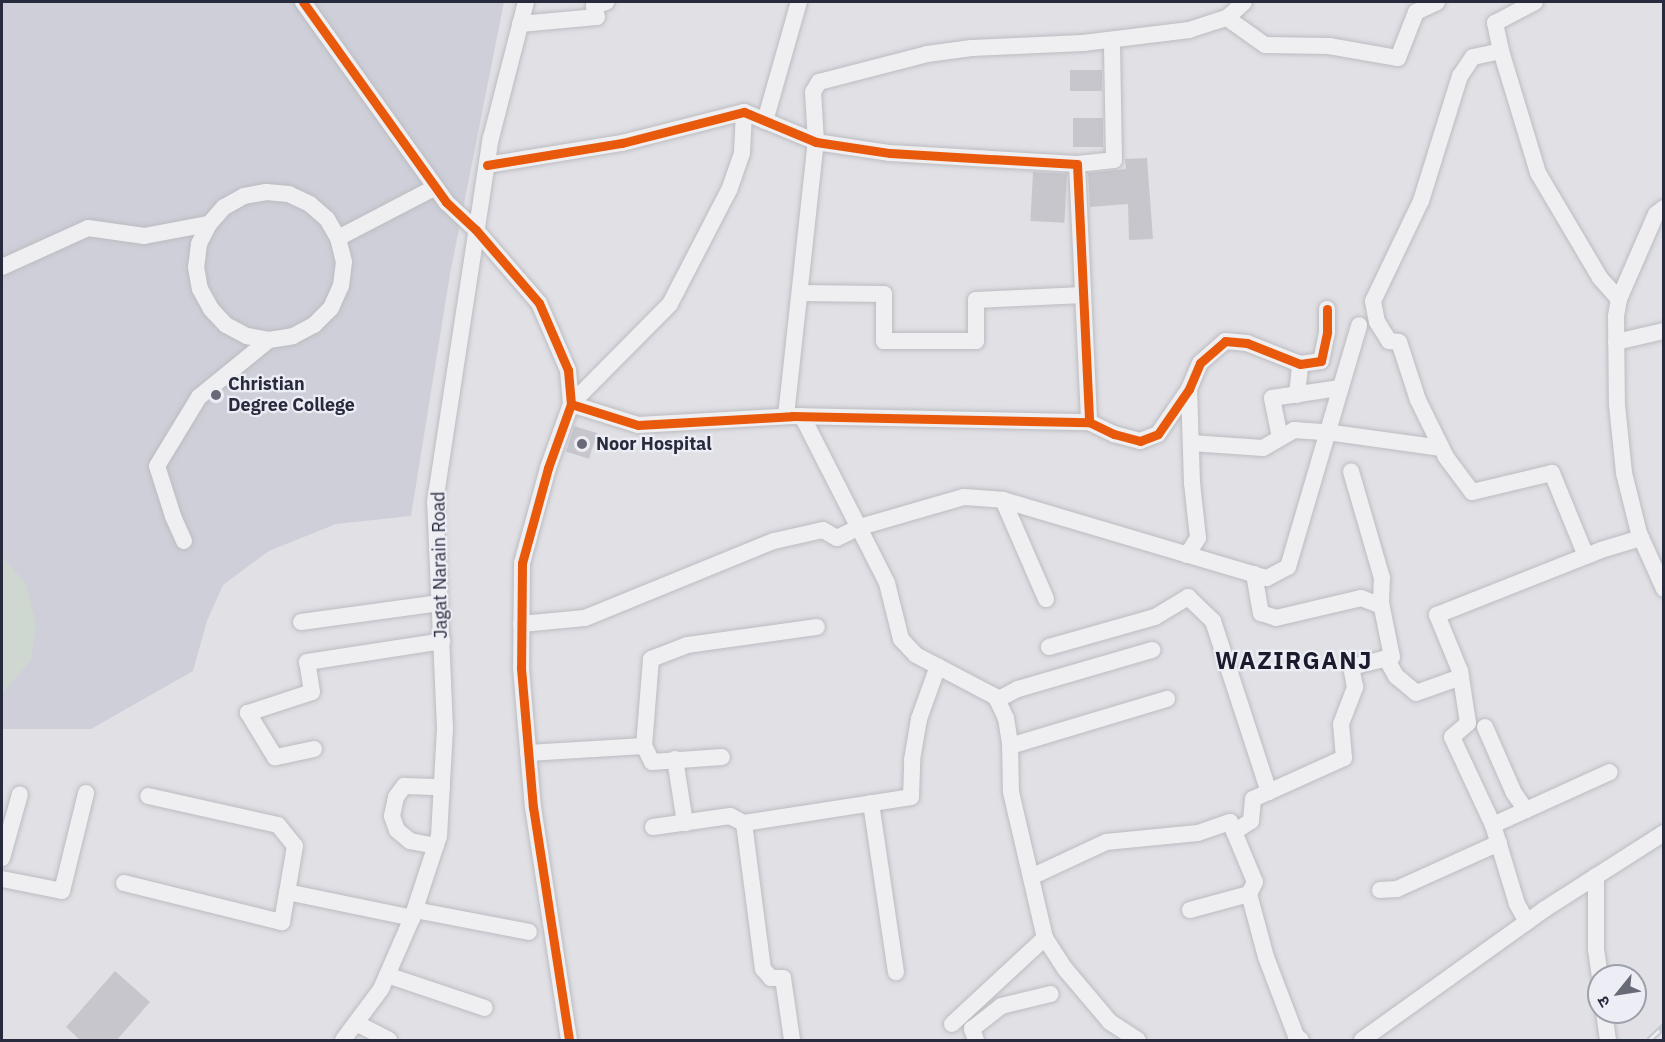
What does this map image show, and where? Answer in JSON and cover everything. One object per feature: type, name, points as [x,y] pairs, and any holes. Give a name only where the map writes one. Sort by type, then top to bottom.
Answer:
[{"type":"street","points":[[303,2],[446,202],[476,230],[539,303],[568,370],[571,404]]},
{"type":"street","name":"Jagat Narain Road","points":[[343,1041],[381,989],[414,914],[439,836],[445,728],[435,502],[491,138],[526,2]]},
{"type":"street","points":[[520,24],[597,17],[594,6],[606,2]]},
{"type":"street","points":[[765,121],[799,2]]},
{"type":"street","points":[[1138,1041],[1110,1022],[1066,970],[1045,938],[1011,792],[1011,746],[1006,718],[997,700],[977,686],[916,655],[901,639],[887,583],[846,499],[794,416],[800,293],[816,142],[813,92],[819,82],[927,54],[972,48],[1112,40],[1189,30],[1227,18],[1244,2]]},
{"type":"street","points":[[1227,18],[1265,45],[1329,46],[1398,58],[1416,12],[1437,2]]},
{"type":"street","points":[[1535,2],[1495,24],[1501,51],[1538,173],[1600,278],[1619,298]]},
{"type":"street","points":[[487,165],[622,143],[744,112],[816,142],[890,153],[1077,164],[1114,160],[1112,40]]},
{"type":"street","points":[[1501,51],[1473,57],[1460,76],[1421,201],[1373,301],[1377,322],[1389,341],[1399,342],[1418,400],[1442,448],[1472,492],[1552,473],[1586,556]]},
{"type":"street","points":[[569,1041],[533,807],[521,668],[522,563],[548,468],[571,404],[669,304],[729,190],[741,153],[744,112]]},
{"type":"street","points":[[1077,164],[1089,422]]},
{"type":"street","points":[[338,238],[436,187]]},
{"type":"street","points":[[266,192],[289,194],[310,204],[327,219],[338,238],[344,262],[341,286],[331,308],[314,325],[293,336],[269,340],[247,336],[226,325],[211,309],[200,289],[196,267],[199,244],[209,224],[224,207],[244,196],[266,192]]},
{"type":"street","points":[[1664,208],[1656,214],[1619,298],[1616,316],[1617,405],[1624,473],[1641,538],[1664,589]]},
{"type":"street","points":[[2,267],[88,228],[144,236],[209,224]]},
{"type":"street","points":[[800,293],[884,294],[884,341],[976,341],[976,300],[1083,295]]},
{"type":"street","points":[[571,404],[638,424],[794,416],[1089,422],[1114,434],[1140,441],[1158,434],[1189,389],[1200,363],[1225,341],[1247,343],[1300,364],[1321,361],[1328,332],[1327,309]]},
{"type":"street","points":[[521,624],[585,618],[774,541],[823,531],[837,538],[860,527],[964,496],[1003,500],[1267,578],[1288,567],[1359,325]]},
{"type":"street","points":[[1616,342],[1664,331]]},
{"type":"street","points":[[184,540],[173,516],[157,466],[199,397],[269,340]]},
{"type":"street","points":[[1297,395],[1300,364]]},
{"type":"street","points":[[1280,438],[1272,398],[1340,388]]},
{"type":"street","points":[[1187,555],[1198,538],[1189,389]]},
{"type":"street","points":[[1191,443],[1263,448],[1294,430],[1326,432],[1442,448]]},
{"type":"street","points":[[1234,832],[1251,821],[1253,799],[1344,758],[1341,724],[1355,687],[1351,667],[1392,657],[1382,606],[1382,578],[1351,471]]},
{"type":"street","points":[[1003,500],[1046,599]]},
{"type":"street","points":[[1527,922],[1517,904],[1493,825],[1452,737],[1468,723],[1461,677],[1437,615],[1586,556],[1641,538]]},
{"type":"street","points":[[1254,574],[1262,612],[1276,618],[1361,598],[1382,606]]},
{"type":"street","points":[[1049,647],[1155,616],[1188,597],[1213,621],[1269,792]]},
{"type":"street","points":[[301,622],[440,603]]},
{"type":"street","points":[[722,757],[652,762],[644,746],[651,659],[687,645],[818,627]]},
{"type":"street","points":[[314,749],[275,757],[248,713],[312,692],[307,662],[442,641]]},
{"type":"street","points":[[997,700],[1018,689],[1152,650]]},
{"type":"street","points":[[1386,658],[1396,676],[1416,693],[1461,677]]},
{"type":"street","points":[[653,827],[730,816],[744,823],[911,797],[912,760],[919,719],[938,666]]},
{"type":"street","points":[[1011,746],[1167,699]]},
{"type":"street","points":[[1485,727],[1514,793],[1526,810]]},
{"type":"street","points":[[528,753],[644,746]]},
{"type":"street","points":[[675,759],[685,823]]},
{"type":"street","points":[[1493,825],[1610,772]]},
{"type":"street","points":[[436,846],[410,841],[397,830],[392,816],[396,797],[404,786],[442,787]]},
{"type":"street","points":[[2,879],[62,891],[86,793]]},
{"type":"street","points":[[2,852],[20,794]]},
{"type":"street","points":[[124,882],[282,922],[295,846],[278,825],[148,796]]},
{"type":"street","points":[[871,803],[896,972]]},
{"type":"street","points":[[1031,877],[1106,842],[1198,833],[1230,822],[1255,882],[1249,894],[1266,957],[1296,1036],[1300,1041]]},
{"type":"street","points":[[744,823],[763,969],[771,978],[783,978],[792,1041]]},
{"type":"street","points":[[1362,1041],[1527,922],[1664,833]]},
{"type":"street","points":[[1380,890],[1397,889],[1499,843]]},
{"type":"street","points":[[1596,876],[1596,949],[1598,964]]},
{"type":"street","points":[[287,892],[529,932]]},
{"type":"street","points":[[1190,910],[1249,894]]},
{"type":"street","points":[[952,1024],[1045,938]]},
{"type":"street","points":[[387,975],[485,1008]]},
{"type":"street","points":[[975,1041],[972,1029],[1001,1006],[1051,994]]},
{"type":"street","points":[[356,1023],[389,1041]]},
{"type":"street","points":[[1606,1024],[1608,1041]]},
{"type":"shaded area","name":"Christian Degree College","points":[[2,2],[504,2],[450,274],[411,516],[336,524],[269,551],[223,585],[207,621],[193,671],[91,729],[2,729]]},
{"type":"shaded area","points":[[2,556],[26,584],[36,624],[31,660],[2,694]]},
{"type":"building","points":[[1070,70],[1102,70],[1102,91],[1070,91]]},
{"type":"building","points":[[1073,118],[1103,118],[1103,147],[1073,147]]},
{"type":"building","points":[[1147,158],[1153,239],[1129,240],[1128,204],[1090,207],[1088,173],[1126,169],[1125,159]]},
{"type":"building","points":[[1033,172],[1067,174],[1064,223],[1030,221]]},
{"type":"building","points":[[574,426],[597,433],[589,459],[566,452]]},
{"type":"building","points":[[115,971],[150,1002],[116,1041],[81,1041],[66,1027]]},
{"type":"railway","points":[[1649,1040],[1664,1026]]},
{"type":"cycle path","points":[[303,2],[446,202],[476,230],[539,303],[568,370],[571,404],[548,468],[522,563],[521,668],[533,807],[569,1040]]},
{"type":"cycle path","points":[[487,165],[622,143],[744,112],[816,142],[890,153],[1077,164],[1089,422]]},
{"type":"cycle path","points":[[571,404],[638,425],[792,416],[1089,422],[1114,434],[1140,441],[1158,434],[1189,389],[1200,363],[1225,341],[1247,343],[1300,364],[1321,361],[1327,332],[1327,309]]},
{"type":"place","name":"Christian Degree College","points":[[216,395]]},
{"type":"place","name":"Noor Hospital","points":[[582,444]]},
{"type":"district","name":"WAZIRGANJ","points":[[1294,661]]}]
